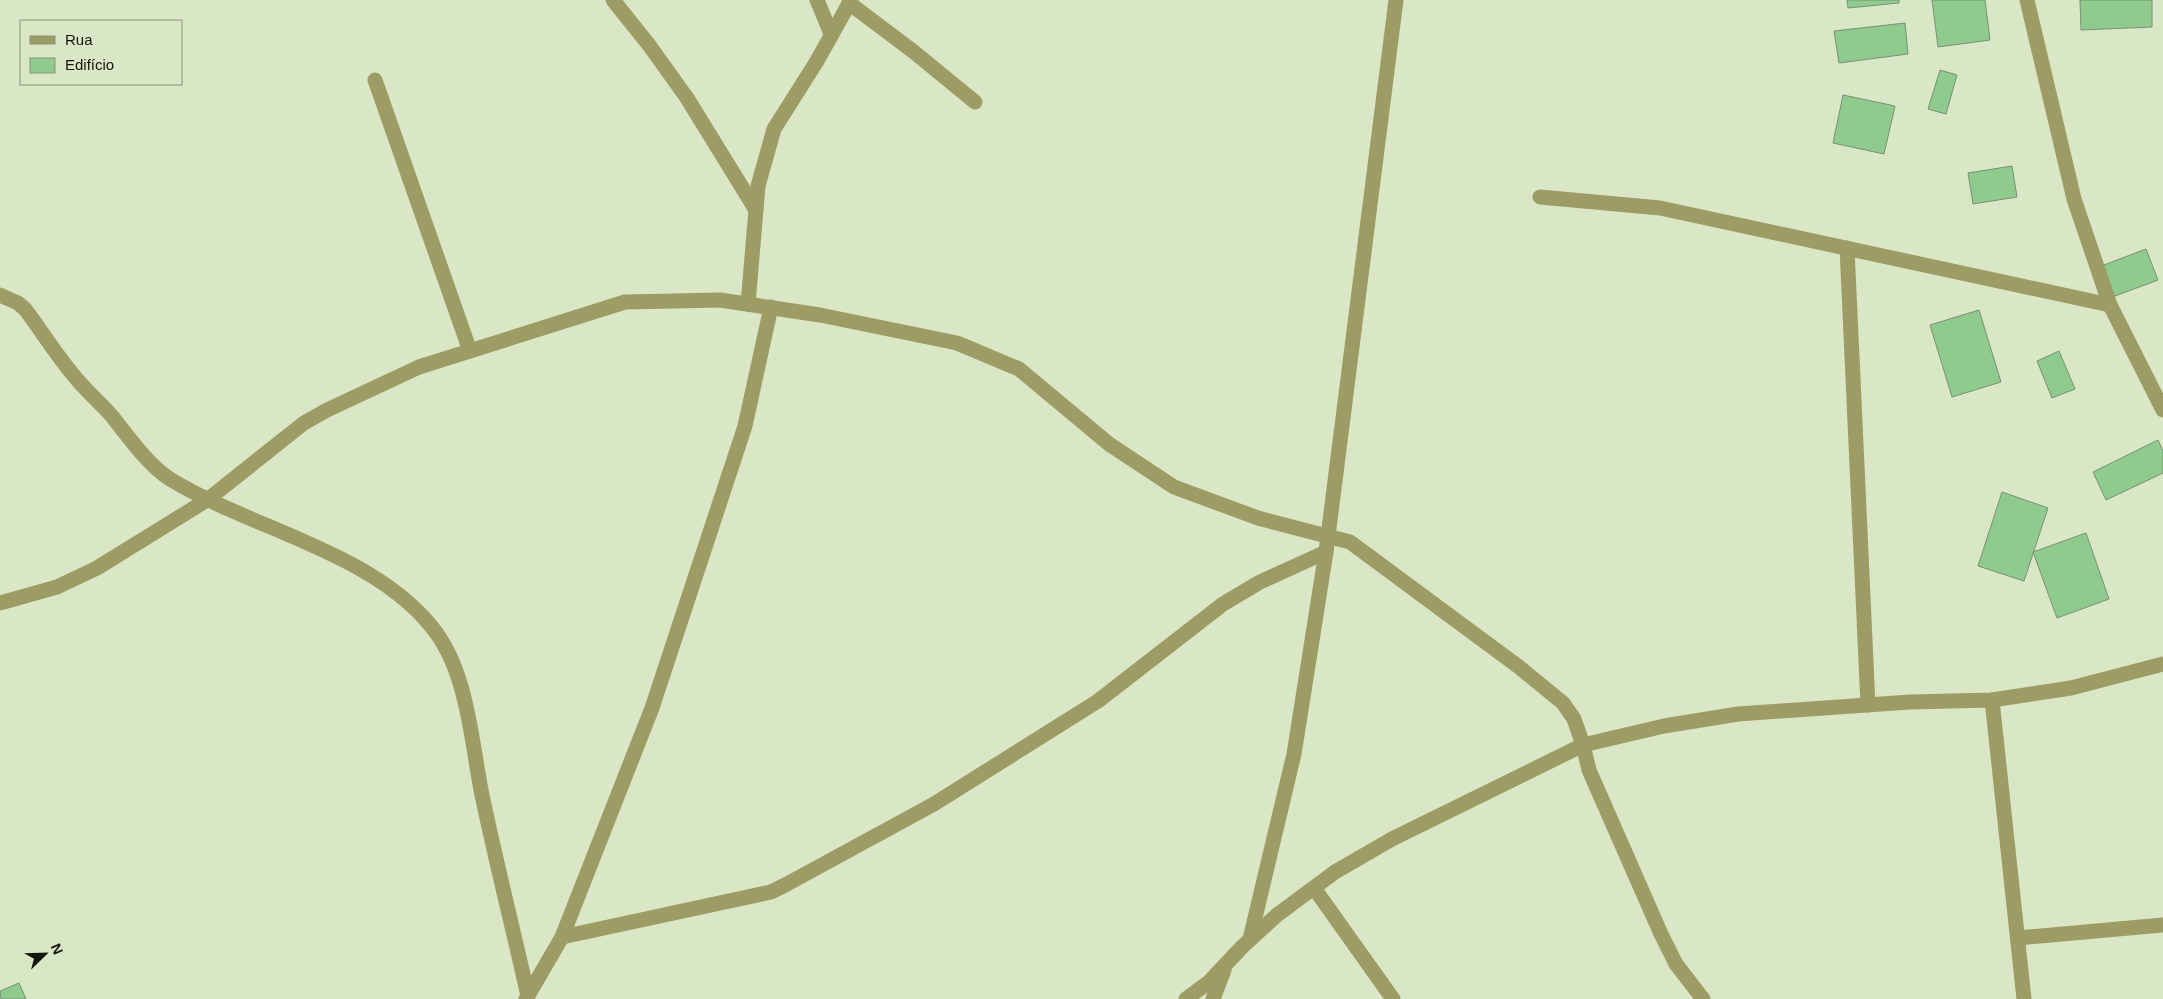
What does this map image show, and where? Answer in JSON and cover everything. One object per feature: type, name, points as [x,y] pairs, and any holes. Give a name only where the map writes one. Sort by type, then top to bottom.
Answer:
[{"type":"street","points":[[612,0],[649,45],[687,98],[756,210]]},
{"type":"street","points":[[817,0],[831,34]]},
{"type":"street","points":[[1250,939],[1294,754],[1326,552],[1396,0]]},
{"type":"street","points":[[2028,0],[2074,199],[2110,304],[2163,410]]},
{"type":"street","points":[[748,304],[758,186],[774,129],[850,1],[975,102]]},
{"type":"street","points":[[375,80],[470,350]]},
{"type":"street","points":[[1540,197],[1660,208],[2110,304]]},
{"type":"street","points":[[1847,248],[1868,705]]},
{"type":"street","points":[[0,295],[18,303],[25,309],[82,385],[102,405],[142,452],[168,477],[207,500],[353,564],[400,594],[432,627],[448,654],[464,695],[482,795],[527,998]]},
{"type":"street","points":[[0,603],[57,587],[96,568],[207,500],[304,423],[327,410],[419,367],[625,302],[720,300],[771,307],[957,343],[1019,369],[1108,444],[1174,487],[1258,518],[1350,542],[1563,703],[1574,719],[1589,770],[1661,934],[1676,964],[1703,999]]},
{"type":"street","points":[[527,998],[562,937],[652,708],[745,426],[771,307]]},
{"type":"street","points":[[562,937],[771,892],[788,884],[934,804],[1098,701],[1223,604],[1260,582],[1326,552]]},
{"type":"street","points":[[1186,999],[1209,982],[1250,939],[1277,915],[1335,872],[1392,838],[1583,745],[1664,726],[1738,714],[1868,705],[1992,700],[2071,688],[2163,664]]},
{"type":"street","points":[[1992,700],[2024,999]]},
{"type":"street","points":[[1314,888],[1393,999]]},
{"type":"street","points":[[2018,938],[2163,925]]},
{"type":"street","points":[[1213,999],[1228,962]]},
{"type":"building","points":[[1847,0],[1899,0],[1899,3],[1848,8]]},
{"type":"building","points":[[1932,0],[1985,0],[1990,40],[1938,47]]},
{"type":"building","points":[[2080,0],[2152,0],[2152,27],[2081,30]]},
{"type":"building","points":[[1905,23],[1908,54],[1839,63],[1834,31]]},
{"type":"building","points":[[1940,70],[1957,75],[1946,114],[1928,109]]},
{"type":"building","points":[[1843,95],[1895,106],[1884,154],[1833,143]]},
{"type":"building","points":[[2012,166],[2017,197],[1973,204],[1968,173]]},
{"type":"building","points":[[2146,249],[2158,280],[2107,299],[2096,268]]},
{"type":"building","points":[[1979,310],[2001,382],[1952,397],[1930,325]]},
{"type":"building","points":[[2059,351],[2075,389],[2052,398],[2037,361]]},
{"type":"building","points":[[2158,440],[2163,451],[2163,473],[2106,500],[2093,472]]},
{"type":"building","points":[[2002,492],[2048,508],[2024,581],[1978,566]]},
{"type":"building","points":[[2086,533],[2109,599],[2057,618],[2033,552]]},
{"type":"building","points":[[19,983],[26,999],[1,999],[0,991]]}]
